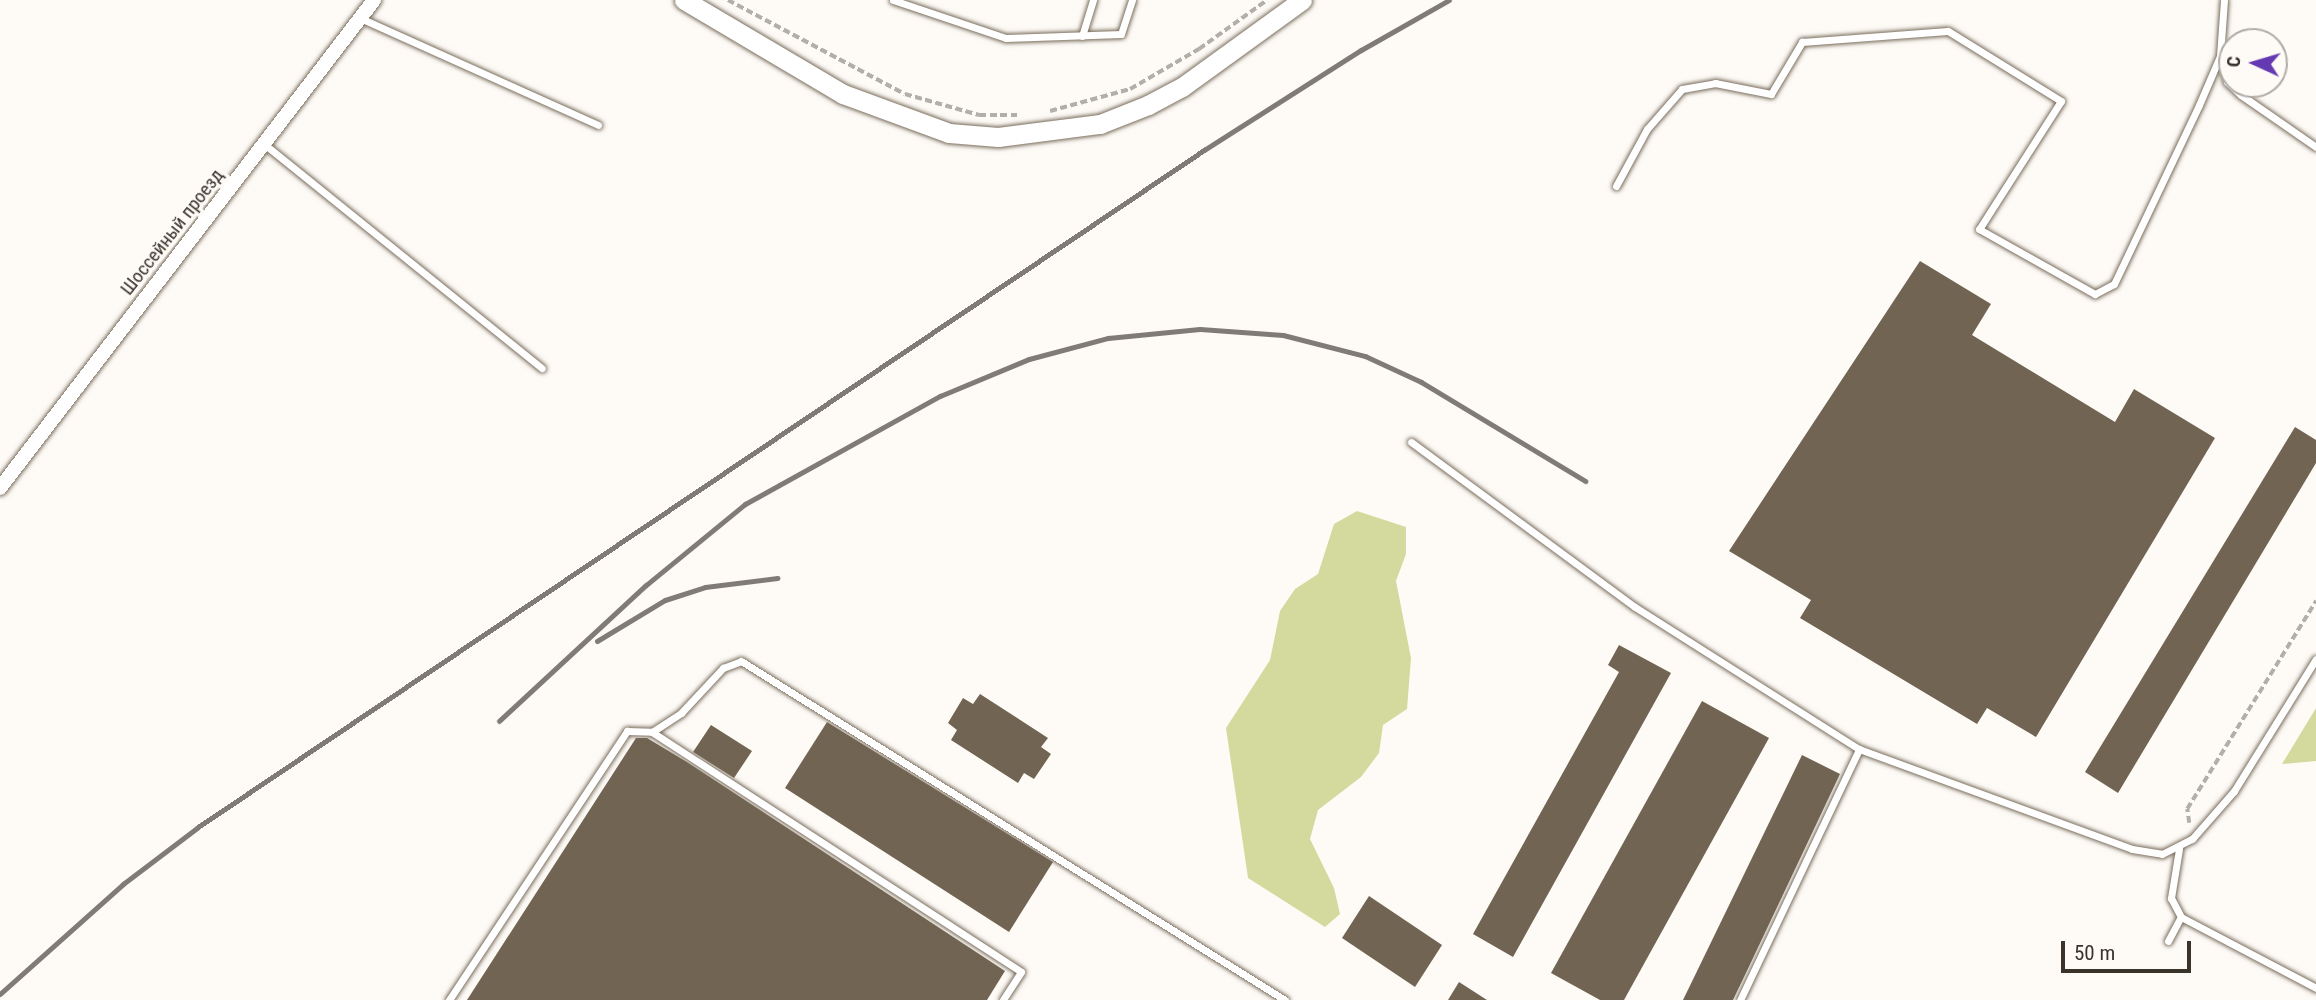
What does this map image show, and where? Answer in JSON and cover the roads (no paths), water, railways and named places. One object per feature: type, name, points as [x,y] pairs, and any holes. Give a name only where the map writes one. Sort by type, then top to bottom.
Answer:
[{"type":"main road","points":[[684,0],[844,94],[949,133],[998,137],[1101,124],[1148,105],[1182,87],[1302,0]]},
{"type":"street","name":"Шоссейный проезд","points":[[0,488],[374,0]]},
{"type":"lane","points":[[892,0],[1006,38],[1121,34],[1132,0]]},
{"type":"lane","points":[[1082,36],[1093,0]]},
{"type":"lane","points":[[2222,28],[2224,0]]},
{"type":"lane","points":[[360,18],[598,125]]},
{"type":"lane","points":[[1616,187],[1647,129],[1682,89],[1715,83],[1771,94],[1802,42],[1948,31],[2060,101],[1979,229],[2095,294],[2114,284],[2218,60]]},
{"type":"lane","points":[[2249,98],[2316,147]]},
{"type":"lane","points":[[264,144],[542,368]]},
{"type":"lane","points":[[1411,442],[1635,607],[1860,749],[2132,849],[2162,854],[2179,849],[2192,839],[2234,791],[2316,659]]},
{"type":"lane","points":[[652,733],[681,713],[723,668],[741,661],[1285,1000]]},
{"type":"lane","points":[[449,1000],[627,731],[652,733],[1021,972],[1003,1000]]},
{"type":"lane","points":[[1740,1000],[1860,749]]},
{"type":"lane","points":[[2179,849],[2171,898],[2181,917],[2316,988]]},
{"type":"lane","points":[[2168,941],[2181,917]]},
{"type":"railway","points":[[0,994],[123,884],[198,827],[1204,150],[1361,50],[1449,0]]},
{"type":"railway","points":[[499,721],[646,585],[745,504],[940,396],[1029,359],[1108,338],[1200,329],[1283,335],[1365,356],[1421,382],[1585,481]]},
{"type":"railway","points":[[597,641],[665,600],[705,587],[777,578]]}]
